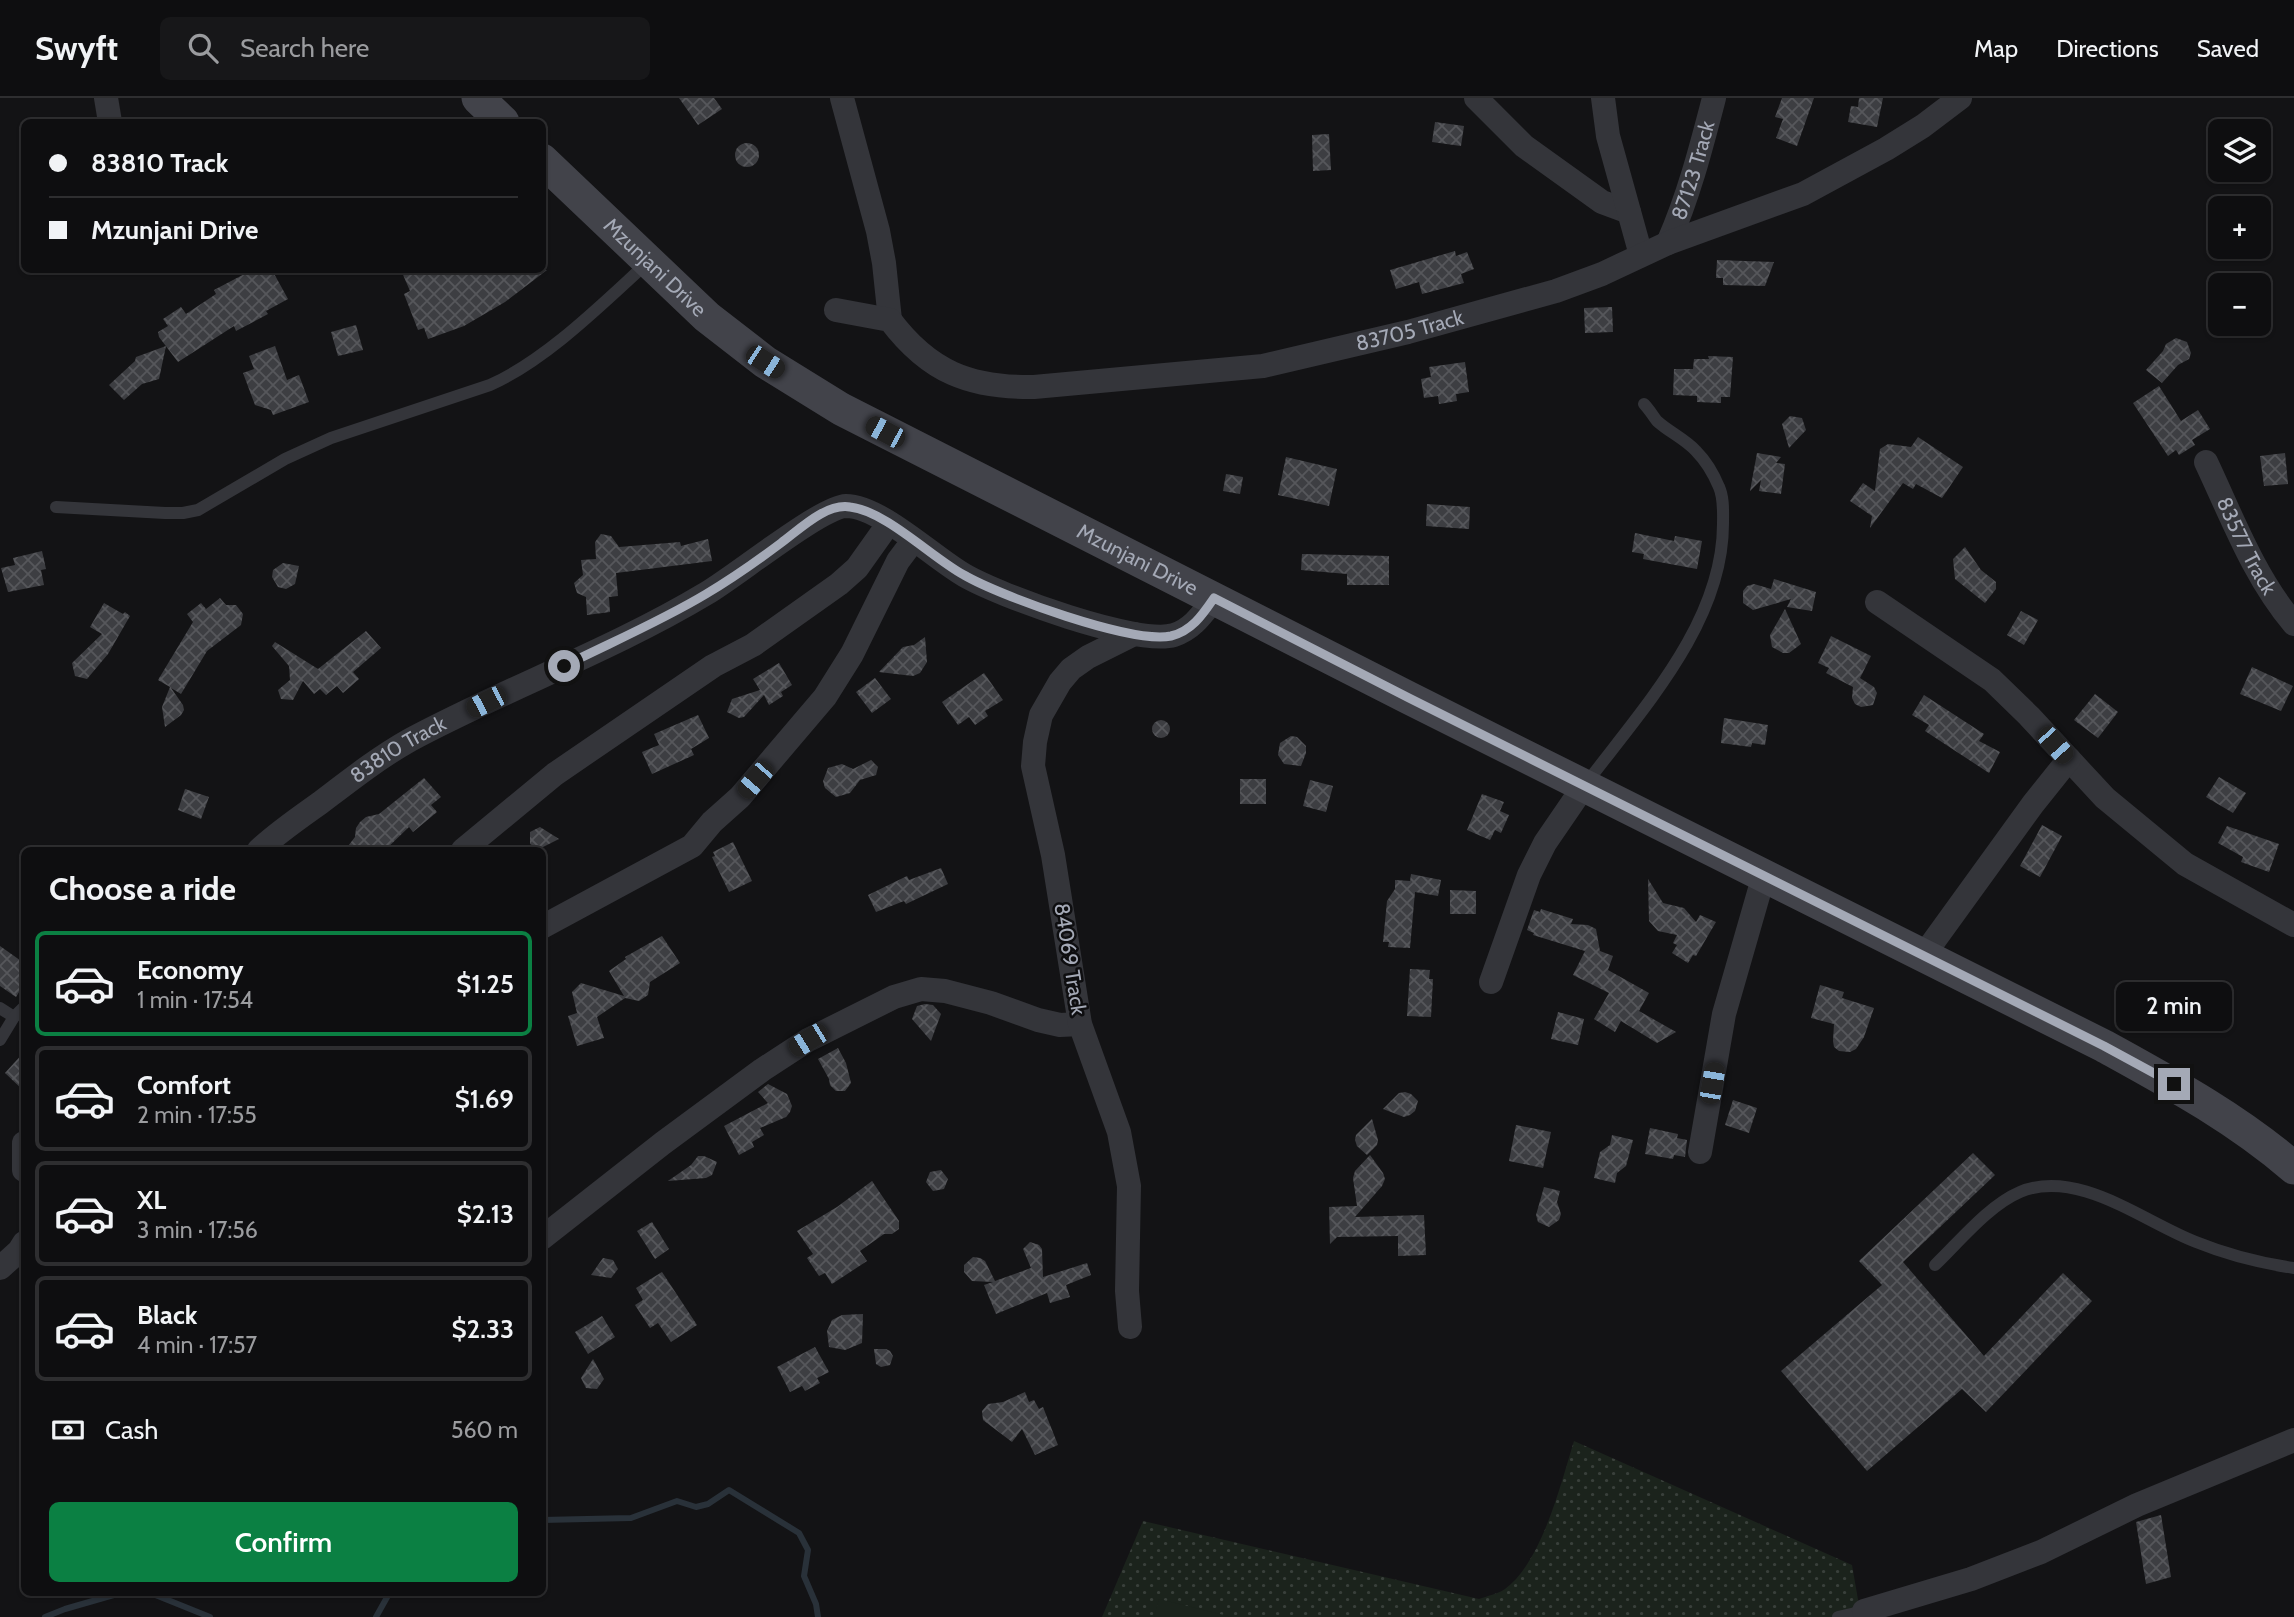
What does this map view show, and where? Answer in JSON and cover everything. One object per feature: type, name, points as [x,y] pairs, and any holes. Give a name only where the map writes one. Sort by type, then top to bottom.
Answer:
[{"type":"main road","points":[[478,98],[500,119]]},
{"type":"main road","name":"Mzunjani Drive","points":[[546,164],[732,338],[801,386],[907,444],[2104,1046],[2197,1097],[2239,1124],[2294,1168]]},
{"type":"street","points":[[106,98],[110,119]]},
{"type":"street","points":[[836,310],[890,320],[878,231],[842,98]]},
{"type":"street","points":[[854,142],[860,98]]},
{"type":"street","points":[[1476,98],[1524,146],[1602,202],[1629,212]]},
{"type":"street","points":[[1604,98],[1608,136],[1641,255]]},
{"type":"street","name":"87123 Track","points":[[1668,243],[1696,173],[1714,98]]},
{"type":"street","name":"83705 Track","points":[[890,320],[915,350],[934,364],[952,374],[988,385],[1034,387],[1124,377],[1210,372],[1286,361],[1482,312],[1556,291],[1602,274],[1668,243],[1768,208],[1835,178],[1923,126],[1960,98]]},
{"type":"street","name":"83577 Track","points":[[2206,462],[2255,566],[2294,624]]},
{"type":"street","name":"83810 Track","points":[[263,847],[390,752],[706,594],[827,511],[842,506],[853,507],[889,523],[964,576],[1001,593],[1073,618],[1134,634],[1160,637],[1186,630],[1202,615],[1214,598]]},
{"type":"street","points":[[467,847],[555,774],[713,666],[753,645],[839,584],[857,568],[889,523]]},
{"type":"street","points":[[546,925],[692,846],[712,822],[740,797],[825,697],[852,654],[898,561],[912,541]]},
{"type":"street","points":[[1877,602],[1992,680],[2105,799],[2185,864],[2294,925]]},
{"type":"street","name":"84069 Track","points":[[1130,1327],[1129,1186],[1119,1132],[1080,1024],[1053,855],[1032,766],[1041,715],[1049,697],[1072,669],[1096,653],[1134,634]]},
{"type":"street","points":[[1923,956],[2068,759]]},
{"type":"street","points":[[1491,982],[1529,875],[1545,843],[1584,786]]},
{"type":"street","points":[[1700,1152],[1724,1014],[1764,875]]},
{"type":"street","points":[[546,1235],[762,1070],[808,1040],[894,997],[921,989],[945,991],[991,1003],[1038,1020],[1060,1025],[1080,1024]]},
{"type":"street","points":[[0,1268],[21,1248]]},
{"type":"street","points":[[1864,1611],[1971,1579],[2041,1552],[2137,1505],[2294,1440]]},
{"type":"lane","points":[[56,507],[174,513],[198,510],[285,459],[331,438],[507,378],[579,324],[649,262]]},
{"type":"lane","points":[[1584,786],[1654,694],[1690,639],[1707,606],[1723,541],[1720,489],[1712,474],[1696,451],[1657,421],[1644,404]]},
{"type":"lane","points":[[0,1007],[14,1017]]},
{"type":"lane","points":[[0,1040],[21,1010]]},
{"type":"lane","points":[[1935,1265],[1997,1206],[2020,1192],[2060,1186],[2102,1196],[2196,1242],[2259,1263],[2294,1268]]},
{"type":"lane","points":[[1838,1617],[1864,1611]]},
{"type":"shaded area","points":[[1574,1441],[1852,1565],[1861,1617],[1102,1617],[1143,1521],[1479,1599],[1496,1594],[1518,1577],[1540,1541]]},
{"type":"shaded area","points":[[1159,1599],[1232,1617],[1154,1617]]},
{"type":"building","points":[[679,98],[714,98],[722,109],[698,125]]},
{"type":"building","points":[[1782,98],[1814,98],[1797,146],[1776,138],[1783,119],[1775,117]]},
{"type":"building","points":[[1859,98],[1883,98],[1877,127],[1848,122],[1851,106],[1858,107]]},
{"type":"building","points":[[1435,122],[1464,126],[1461,146],[1432,142]]},
{"type":"building","points":[[1329,134],[1331,170],[1313,171],[1312,135]]},
{"type":"building","points":[[747,143],[758,150],[759,155],[752,166],[747,167],[736,160],[735,155],[742,144]]},
{"type":"building","points":[[1455,251],[1456,256],[1467,252],[1474,269],[1461,274],[1464,283],[1422,294],[1419,282],[1396,289],[1390,270]]},
{"type":"building","points":[[1717,260],[1774,262],[1765,286],[1723,285],[1723,278],[1716,278]]},
{"type":"building","points":[[246,273],[274,273],[288,299],[266,311],[268,314],[236,331],[234,326],[178,362],[159,337],[158,332],[168,326],[163,319],[181,307],[186,314],[216,294],[214,290]]},
{"type":"building","points":[[402,273],[543,273],[505,302],[464,326],[428,339],[424,328],[418,330],[404,294],[410,291]]},
{"type":"building","points":[[1612,307],[1613,332],[1585,333],[1584,308]]},
{"type":"building","points":[[356,325],[363,350],[338,356],[331,332]]},
{"type":"building","points":[[2176,338],[2187,342],[2191,353],[2189,359],[2178,365],[2162,383],[2146,370],[2166,344]]},
{"type":"building","points":[[166,346],[159,379],[142,384],[124,400],[109,385],[136,357]]},
{"type":"building","points":[[275,346],[287,380],[299,375],[309,402],[273,415],[271,410],[255,405],[243,373],[254,369],[249,356]]},
{"type":"building","points":[[1708,356],[1733,357],[1730,397],[1721,397],[1721,403],[1697,402],[1697,396],[1673,395],[1674,369],[1693,369],[1694,359],[1709,359]]},
{"type":"building","points":[[1465,362],[1469,392],[1456,394],[1457,401],[1439,404],[1438,396],[1424,398],[1421,379],[1431,377],[1429,367]]},
{"type":"building","points":[[2159,386],[2181,421],[2198,410],[2210,429],[2192,440],[2195,445],[2179,455],[2176,450],[2168,456],[2133,403]]},
{"type":"building","points":[[1790,416],[1802,418],[1806,430],[1789,448],[1782,424]]},
{"type":"building","points":[[1918,437],[1963,467],[1942,498],[1916,484],[1913,489],[1903,483],[1870,528],[1872,516],[1850,501],[1863,483],[1875,491],[1880,449],[1888,444],[1911,447]]},
{"type":"building","points":[[1757,453],[1781,457],[1776,463],[1785,464],[1781,494],[1759,491],[1761,480],[1750,491]]},
{"type":"building","points":[[2285,453],[2288,484],[2264,486],[2260,456]]},
{"type":"building","points":[[1286,457],[1337,469],[1329,506],[1278,495]]},
{"type":"building","points":[[1226,474],[1243,477],[1240,494],[1223,491]]},
{"type":"building","points":[[1427,504],[1470,507],[1469,529],[1426,526]]},
{"type":"building","points":[[1635,533],[1674,541],[1675,536],[1702,541],[1697,569],[1643,559],[1644,554],[1632,552]]},
{"type":"building","points":[[601,534],[611,536],[619,547],[680,542],[681,546],[708,539],[712,561],[616,573],[618,596],[609,597],[610,612],[587,615],[586,597],[577,593],[574,583],[583,575],[581,560],[596,559],[595,542]]},
{"type":"building","points":[[1965,547],[1981,570],[1996,582],[1996,589],[1985,603],[1955,579],[1953,559]]},
{"type":"building","points":[[42,551],[46,569],[41,570],[44,585],[8,592],[1,568],[15,565],[13,558]]},
{"type":"building","points":[[1302,554],[1389,556],[1389,585],[1347,585],[1347,574],[1301,570]]},
{"type":"building","points":[[283,563],[299,566],[295,584],[286,589],[278,587],[272,577],[273,570]]},
{"type":"building","points":[[1774,579],[1816,592],[1812,611],[1787,607],[1791,599],[1753,610],[1743,603],[1743,591],[1747,586],[1754,584],[1771,589]]},
{"type":"building","points":[[220,598],[226,605],[236,605],[243,614],[241,625],[207,651],[181,694],[171,688],[184,710],[165,727],[162,707],[170,687],[158,680],[193,622],[187,614],[201,603],[206,609]]},
{"type":"building","points":[[104,603],[130,616],[108,654],[87,679],[75,676],[72,663],[102,634],[90,627]]},
{"type":"building","points":[[1785,609],[1801,644],[1789,653],[1772,647],[1770,635]]},
{"type":"building","points":[[2021,611],[2038,620],[2024,645],[2007,635]]},
{"type":"building","points":[[366,631],[381,648],[353,672],[359,679],[343,693],[337,686],[326,695],[320,689],[314,694],[303,681],[293,700],[281,699],[278,690],[290,680],[289,666],[272,646],[275,642],[318,669]]},
{"type":"building","points":[[1831,636],[1871,656],[1860,678],[1874,687],[1877,693],[1873,705],[1861,707],[1855,704],[1852,698],[1853,687],[1826,673],[1829,668],[1818,663]]},
{"type":"building","points":[[925,637],[927,662],[920,673],[913,676],[879,672],[903,647],[914,645]]},
{"type":"building","points":[[779,663],[792,685],[781,692],[783,696],[769,705],[764,695],[744,717],[739,718],[727,712],[732,699],[760,690],[753,679]]},
{"type":"building","points":[[2252,667],[2293,686],[2281,711],[2240,694]]},
{"type":"building","points":[[984,673],[1003,700],[985,711],[988,716],[975,725],[969,717],[958,725],[942,702]]},
{"type":"building","points":[[875,678],[891,699],[872,713],[856,692]]},
{"type":"building","points":[[2095,694],[2118,712],[2098,738],[2074,720]]},
{"type":"building","points":[[1924,695],[1984,734],[1979,741],[2000,752],[1989,773],[1925,731],[1929,725],[1912,715]]},
{"type":"building","points":[[698,715],[709,738],[691,749],[694,755],[652,774],[642,752],[659,745],[654,734]]},
{"type":"building","points":[[1724,718],[1768,725],[1765,745],[1752,743],[1751,747],[1721,743]]},
{"type":"building","points":[[1161,720],[1167,723],[1170,729],[1167,735],[1161,738],[1155,735],[1152,729],[1155,723]]},
{"type":"building","points":[[1291,736],[1297,737],[1306,746],[1301,766],[1284,764],[1278,755],[1280,743]]},
{"type":"building","points":[[871,760],[878,767],[876,775],[860,780],[850,793],[836,797],[825,788],[823,781],[828,768],[842,764],[853,769]]},
{"type":"building","points":[[2219,777],[2246,793],[2233,813],[2206,797]]},
{"type":"building","points":[[424,778],[441,797],[431,805],[437,812],[413,832],[409,827],[388,847],[347,847],[355,837],[360,822],[366,817],[379,814]]},
{"type":"building","points":[[1240,779],[1266,779],[1266,804],[1240,804]]},
{"type":"building","points":[[1310,780],[1333,786],[1326,812],[1303,806]]},
{"type":"building","points":[[185,789],[209,797],[201,819],[178,810]]},
{"type":"building","points":[[1482,794],[1504,802],[1500,811],[1509,815],[1501,833],[1495,830],[1490,840],[1467,830]]},
{"type":"building","points":[[2042,825],[2062,836],[2040,877],[2020,866]]},
{"type":"building","points":[[2227,826],[2279,844],[2269,872],[2241,862],[2243,857],[2218,843]]},
{"type":"building","points":[[540,827],[559,839],[543,847],[535,847],[530,844],[530,832]]},
{"type":"building","points":[[733,842],[752,881],[729,892],[712,857],[715,856],[713,852]]},
{"type":"building","points":[[941,868],[948,884],[906,904],[904,901],[876,912],[868,895],[907,876],[909,880]]},
{"type":"building","points":[[1411,874],[1441,880],[1438,896],[1415,892],[1410,948],[1388,947],[1389,942],[1383,942],[1387,901],[1395,889],[1395,880],[1410,881]]},
{"type":"building","points":[[1648,879],[1663,903],[1684,908],[1696,922],[1700,915],[1716,922],[1696,956],[1693,955],[1688,963],[1672,953],[1677,945],[1673,943],[1677,935],[1658,931],[1649,921]]},
{"type":"building","points":[[1450,890],[1476,891],[1476,914],[1450,914]]},
{"type":"building","points":[[1541,909],[1573,919],[1571,924],[1588,925],[1596,929],[1600,951],[1613,956],[1608,970],[1649,993],[1639,1011],[1676,1032],[1657,1043],[1621,1021],[1615,1032],[1594,1019],[1609,993],[1573,975],[1585,951],[1533,935],[1534,933],[1527,930],[1534,910],[1540,912]]},
{"type":"building","points":[[662,936],[680,963],[650,982],[648,995],[639,1001],[625,998],[597,1017],[604,1038],[577,1046],[568,1016],[577,1013],[572,992],[581,983],[624,996],[609,971],[626,959],[625,957]]},
{"type":"building","points":[[0,946],[21,961],[21,989],[16,997],[0,986]]},
{"type":"building","points":[[1410,969],[1430,970],[1429,979],[1433,979],[1431,1017],[1407,1016]]},
{"type":"building","points":[[1820,985],[1844,992],[1842,998],[1874,1008],[1864,1037],[1856,1049],[1850,1052],[1839,1051],[1834,1047],[1834,1024],[1811,1018]]},
{"type":"building","points":[[933,1005],[941,1014],[931,1041],[912,1019],[917,1006]]},
{"type":"building","points":[[1558,1012],[1584,1019],[1578,1045],[1551,1039]]},
{"type":"building","points":[[838,1048],[846,1063],[851,1083],[845,1091],[836,1091],[830,1085],[818,1059]]},
{"type":"building","points":[[21,1055],[21,1088],[5,1073]]},
{"type":"building","points":[[768,1084],[787,1094],[792,1106],[790,1112],[786,1117],[760,1128],[764,1135],[752,1142],[754,1147],[739,1155],[724,1126],[768,1103],[758,1092]]},
{"type":"building","points":[[1405,1092],[1418,1101],[1415,1111],[1410,1115],[1404,1117],[1383,1109],[1399,1093]]},
{"type":"building","points":[[1733,1100],[1757,1108],[1749,1133],[1725,1125]]},
{"type":"building","points":[[1372,1119],[1378,1140],[1377,1145],[1367,1155],[1357,1146],[1355,1140],[1356,1135]]},
{"type":"building","points":[[1516,1125],[1551,1132],[1543,1168],[1509,1161]]},
{"type":"building","points":[[1650,1128],[1678,1134],[1677,1138],[1687,1140],[1685,1157],[1674,1155],[1673,1159],[1645,1154]]},
{"type":"building","points":[[1612,1135],[1633,1140],[1626,1166],[1617,1173],[1615,1183],[1594,1178],[1600,1152],[1610,1145]]},
{"type":"building","points":[[1973,1153],[1995,1175],[1903,1262],[1984,1356],[2063,1273],[2092,1301],[1986,1412],[1962,1389],[1867,1471],[1781,1371],[1882,1285],[1859,1261]]},
{"type":"building","points":[[1370,1155],[1385,1179],[1355,1217],[1424,1215],[1426,1255],[1398,1256],[1398,1236],[1337,1237],[1330,1244],[1329,1207],[1357,1206],[1353,1178],[1355,1171]]},
{"type":"building","points":[[698,1156],[717,1162],[712,1175],[706,1178],[668,1181],[691,1165]]},
{"type":"building","points":[[941,1170],[948,1179],[944,1189],[933,1191],[926,1182],[930,1172]]},
{"type":"building","points":[[872,1181],[899,1221],[899,1229],[892,1234],[884,1234],[860,1251],[867,1261],[832,1284],[825,1273],[819,1276],[807,1258],[813,1254],[797,1231],[837,1207]]},
{"type":"building","points":[[1544,1187],[1560,1191],[1557,1202],[1561,1214],[1559,1220],[1549,1227],[1538,1222],[1536,1215]]},
{"type":"building","points":[[652,1222],[669,1249],[655,1259],[637,1231]]},
{"type":"building","points":[[1030,1242],[1042,1249],[1043,1277],[1087,1263],[1091,1275],[1066,1285],[1070,1297],[1050,1303],[1047,1293],[996,1314],[984,1285],[993,1282],[972,1281],[964,1272],[964,1265],[973,1257],[980,1258],[985,1261],[995,1281],[1031,1268],[1023,1249]]},
{"type":"building","points":[[603,1258],[613,1260],[618,1269],[611,1278],[591,1275]]},
{"type":"building","points":[[662,1272],[697,1325],[671,1342],[658,1323],[650,1328],[635,1305],[643,1300],[636,1288]]},
{"type":"building","points":[[863,1314],[862,1343],[845,1350],[829,1347],[827,1331],[832,1320],[842,1315]]},
{"type":"building","points":[[602,1316],[615,1337],[588,1354],[575,1332]]},
{"type":"building","points":[[815,1347],[829,1372],[817,1378],[820,1383],[805,1391],[802,1386],[790,1392],[777,1367]]},
{"type":"building","points":[[874,1349],[890,1351],[893,1356],[890,1365],[881,1367],[876,1364]]},
{"type":"building","points":[[593,1359],[604,1379],[597,1389],[586,1388],[581,1378]]},
{"type":"building","points":[[1025,1392],[1029,1402],[1034,1400],[1039,1409],[1043,1407],[1058,1445],[1035,1455],[1022,1429],[1012,1442],[983,1420],[982,1411],[988,1404],[1003,1402]]},
{"type":"building","points":[[2161,1515],[2171,1577],[2146,1584],[2136,1522]]},
{"type":"waterway","points":[[546,1520],[631,1518],[677,1501],[696,1507],[708,1504],[729,1490],[799,1533],[808,1550],[804,1576],[816,1604],[818,1617]]},
{"type":"waterway","points":[[45,1617],[110,1596]]},
{"type":"waterway","points":[[158,1596],[210,1617]]},
{"type":"waterway","points":[[376,1617],[388,1596]]},
{"type":"route","points":[[564,666],[706,594],[813,520],[842,506],[853,507],[880,518],[964,576],[1001,593],[1073,618],[1134,634],[1160,637],[1186,630],[1202,615],[1214,598],[2104,1046],[2174,1084]]}]
